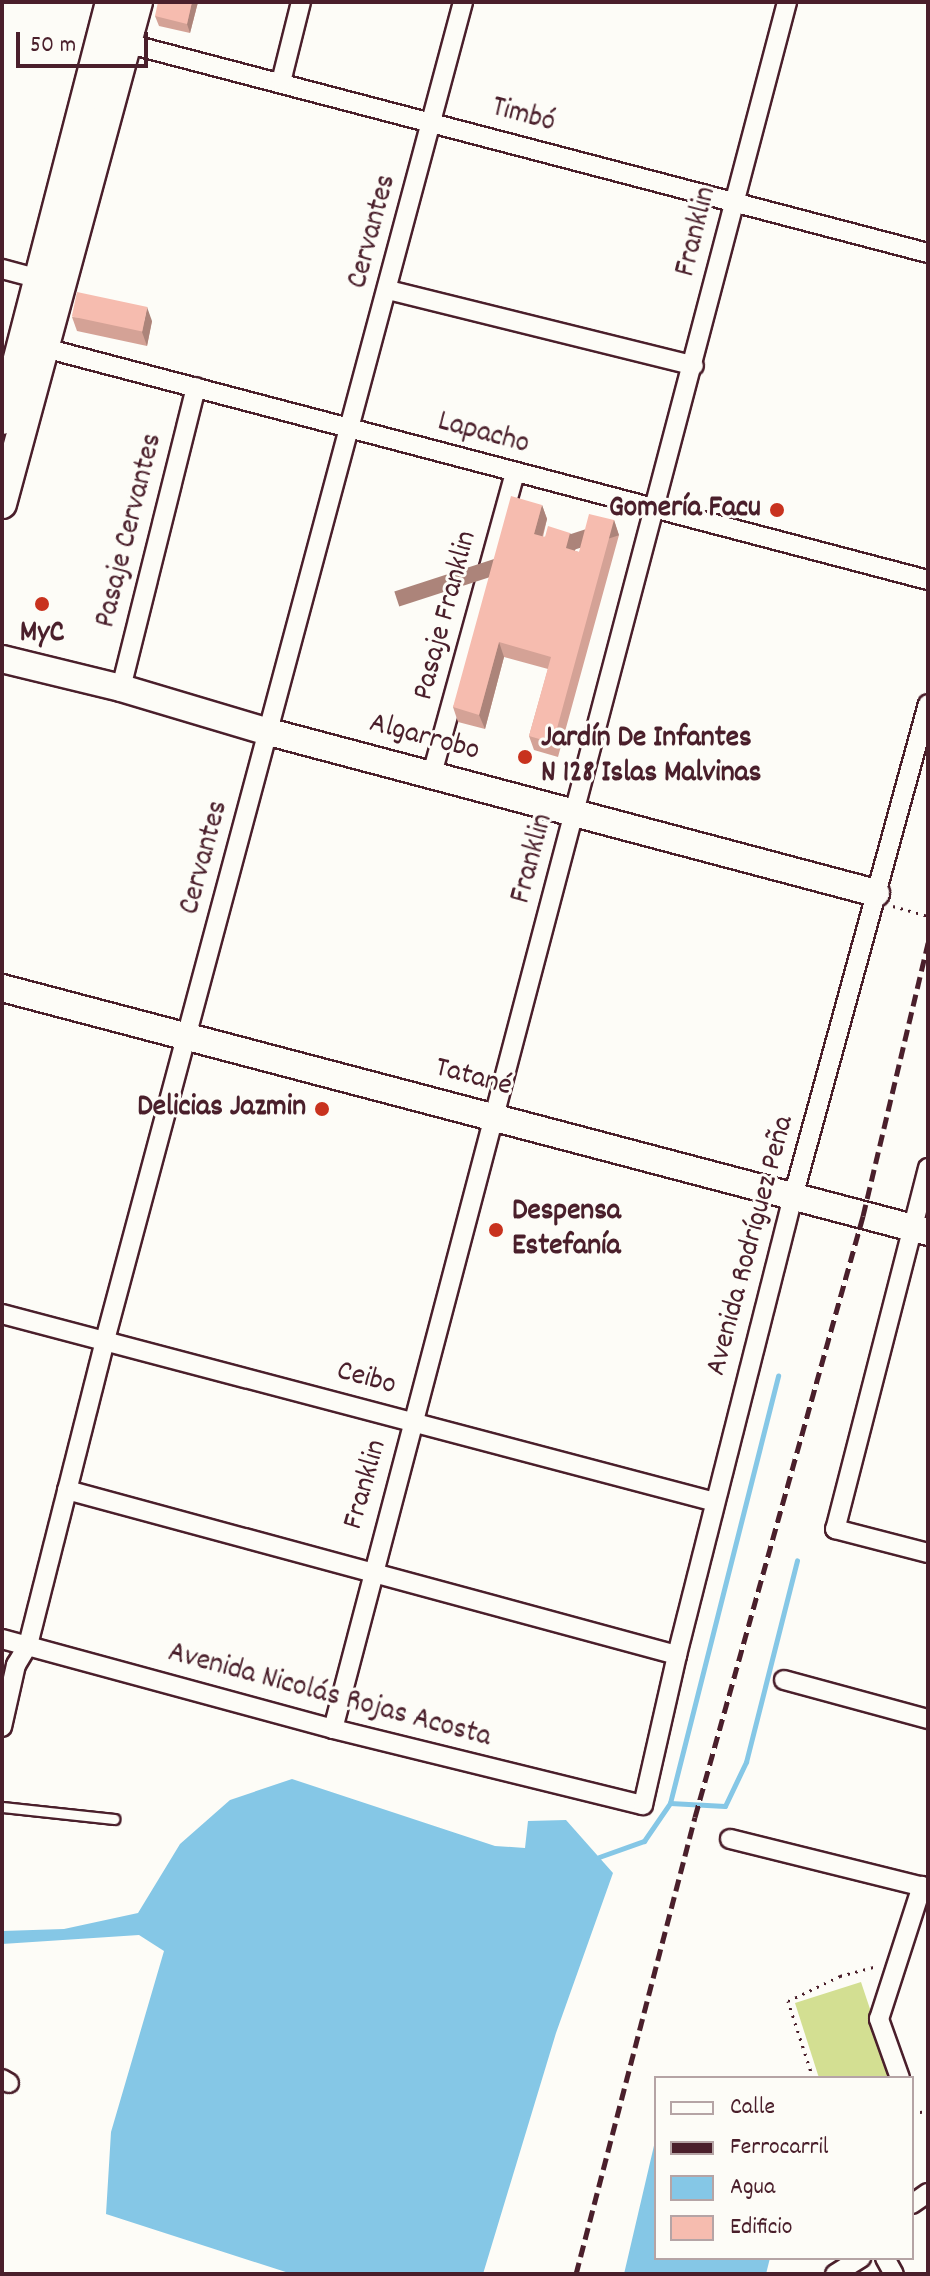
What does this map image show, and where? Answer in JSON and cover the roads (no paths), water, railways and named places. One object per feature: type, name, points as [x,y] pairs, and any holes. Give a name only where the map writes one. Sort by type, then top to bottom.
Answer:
[{"type":"main road","points":[[2,504],[34,345],[115,40],[110,2]]},
{"type":"main road","points":[[2,420],[34,345],[40,279],[115,40],[138,2]]},
{"type":"street","points":[[281,82],[301,2]]},
{"type":"street","name":"Cervantes","points":[[2,1727],[16,1665],[28,1645],[105,1340],[463,2]]},
{"type":"street","name":"Franklin","points":[[333,1729],[371,1573],[414,1422],[694,366],[787,2]]},
{"type":"street","name":"Timbó","points":[[115,40],[928,253]]},
{"type":"street","points":[[2,269],[40,279]]},
{"type":"street","points":[[388,290],[694,366]]},
{"type":"street","name":"Lapacho","points":[[34,345],[928,580]]},
{"type":"street","name":"Pasaje Cervantes","points":[[121,688],[196,387]]},
{"type":"street","name":"Pasaje Franklin","points":[[432,774],[515,473]]},
{"type":"street","name":"Algarrobo","points":[[2,659],[121,688],[269,732],[876,893]]},
{"type":"street","name":"Avenida Rodríguez Peña","points":[[643,1805],[677,1655],[793,1197],[928,704]]},
{"type":"street","name":"Tatané","points":[[2,988],[920,1230]]},
{"type":"street","points":[[928,1168],[920,1230],[835,1529],[928,1553]]},
{"type":"street","name":"Ceibo","points":[[2,1314],[715,1502]]},
{"type":"street","points":[[67,1490],[677,1655]]},
{"type":"street","name":"Avenida Nicolás Rojas Acosta","points":[[2,1639],[333,1729],[643,1805]]},
{"type":"street","points":[[784,1680],[928,1719]]},
{"type":"street","points":[[730,1839],[925,1887],[879,2019],[899,2076]]},
{"type":"street","points":[[835,2274],[858,2260]]},
{"type":"lane","points":[[2,1807],[114,1819]]},
{"type":"water","points":[[292,1779],[495,1846],[525,1848],[528,1821],[566,1820],[613,1873],[556,2033],[483,2274],[292,2274],[106,2214],[111,2132],[164,1951],[139,1935],[2,1944],[2,1931],[64,1929],[138,1913],[180,1844],[230,1800]]},
{"type":"water","points":[[654,2146],[654,2260],[770,2260],[766,2274],[624,2274]]},
{"type":"waterway","points":[[599,1857],[644,1841],[670,1803],[778,1375]]},
{"type":"waterway","points":[[670,1803],[725,1806],[746,1762],[797,1560]]},
{"type":"railway","points":[[576,2274],[695,1817],[863,1216],[928,943]]},
{"type":"place","name":"Gomería Facu","points":[[777,510]]},
{"type":"place","name":"MyC","points":[[42,604]]},
{"type":"place","name":"Jardín De Infantes N 128 Islas Malvinas","points":[[525,757]]},
{"type":"place","name":"Delicias Jazmin","points":[[322,1109]]},
{"type":"place","name":"Despensa Estefanía","points":[[496,1230]]}]
